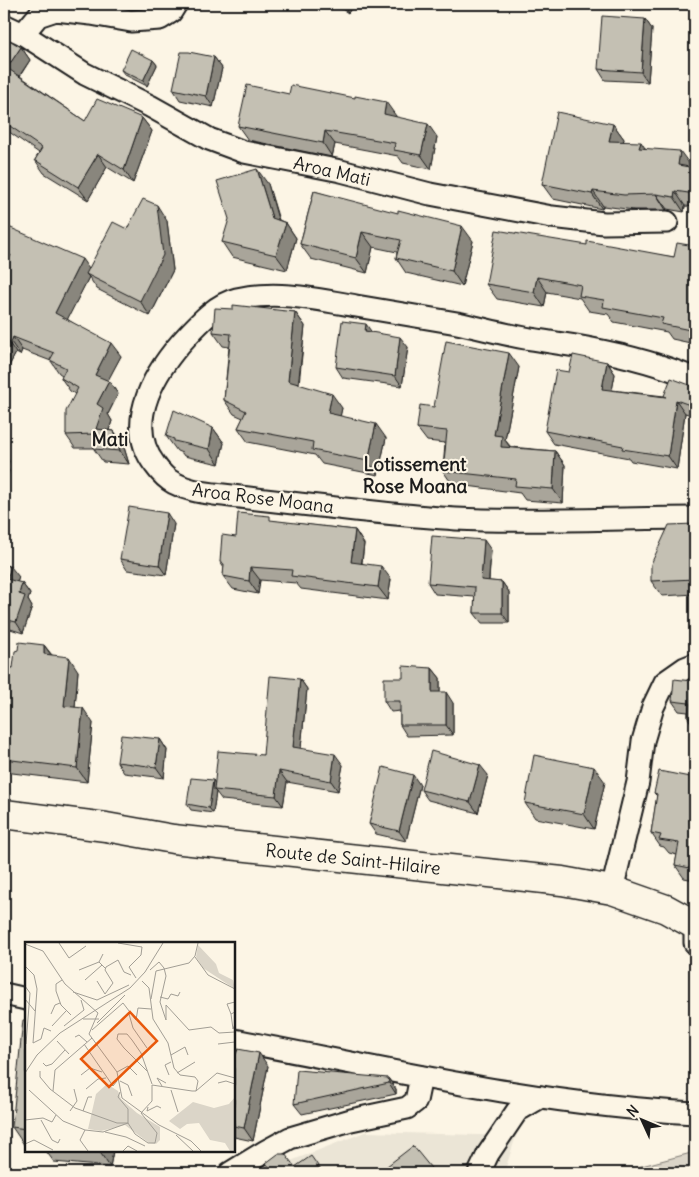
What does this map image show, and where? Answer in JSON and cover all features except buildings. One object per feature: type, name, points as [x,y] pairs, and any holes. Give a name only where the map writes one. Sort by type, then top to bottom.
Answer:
[{"type":"main road","name":"Route de Saint-Hilaire","points":[[4,814],[173,839],[562,881],[612,890],[666,909],[695,924]]},
{"type":"street","points":[[24,34],[38,16],[56,10],[131,21],[160,19],[171,12],[176,4]]},
{"type":"street","name":"Aroa Mati","points":[[4,25],[24,34],[85,74],[150,106],[209,139],[244,152],[341,171],[430,194],[552,217],[604,223],[667,222]]},
{"type":"street","name":"Aroa Rose Moana","points":[[695,379],[653,363],[587,348],[328,301],[286,295],[262,295],[234,300],[217,308],[198,324],[179,345],[158,375],[147,396],[142,419],[144,442],[151,459],[162,474],[173,483],[190,490],[377,512],[456,519],[535,521],[695,518]]},
{"type":"street","points":[[612,890],[638,782],[643,740],[653,707],[665,682],[685,668],[695,664]]},
{"type":"street","points":[[695,924],[695,942]]},
{"type":"street","points":[[4,994],[25,999]]},
{"type":"street","points":[[235,1040],[511,1093],[658,1111],[695,1113]]},
{"type":"street","points":[[230,1173],[290,1138],[352,1120],[407,1108],[416,1100],[421,1077]]},
{"type":"street","points":[[479,1173],[488,1154],[517,1111],[541,1097]]},
{"type":"shaded area","points":[[365,1132],[516,1136],[504,1173],[260,1173]]},
{"type":"shaded area","points":[[695,1152],[695,1173],[634,1173],[634,1168]]},
{"type":"district","name":"Mati","points":[[110,439]]},
{"type":"district","name":"Lotissement Rose Moana","points":[[415,475]]}]
